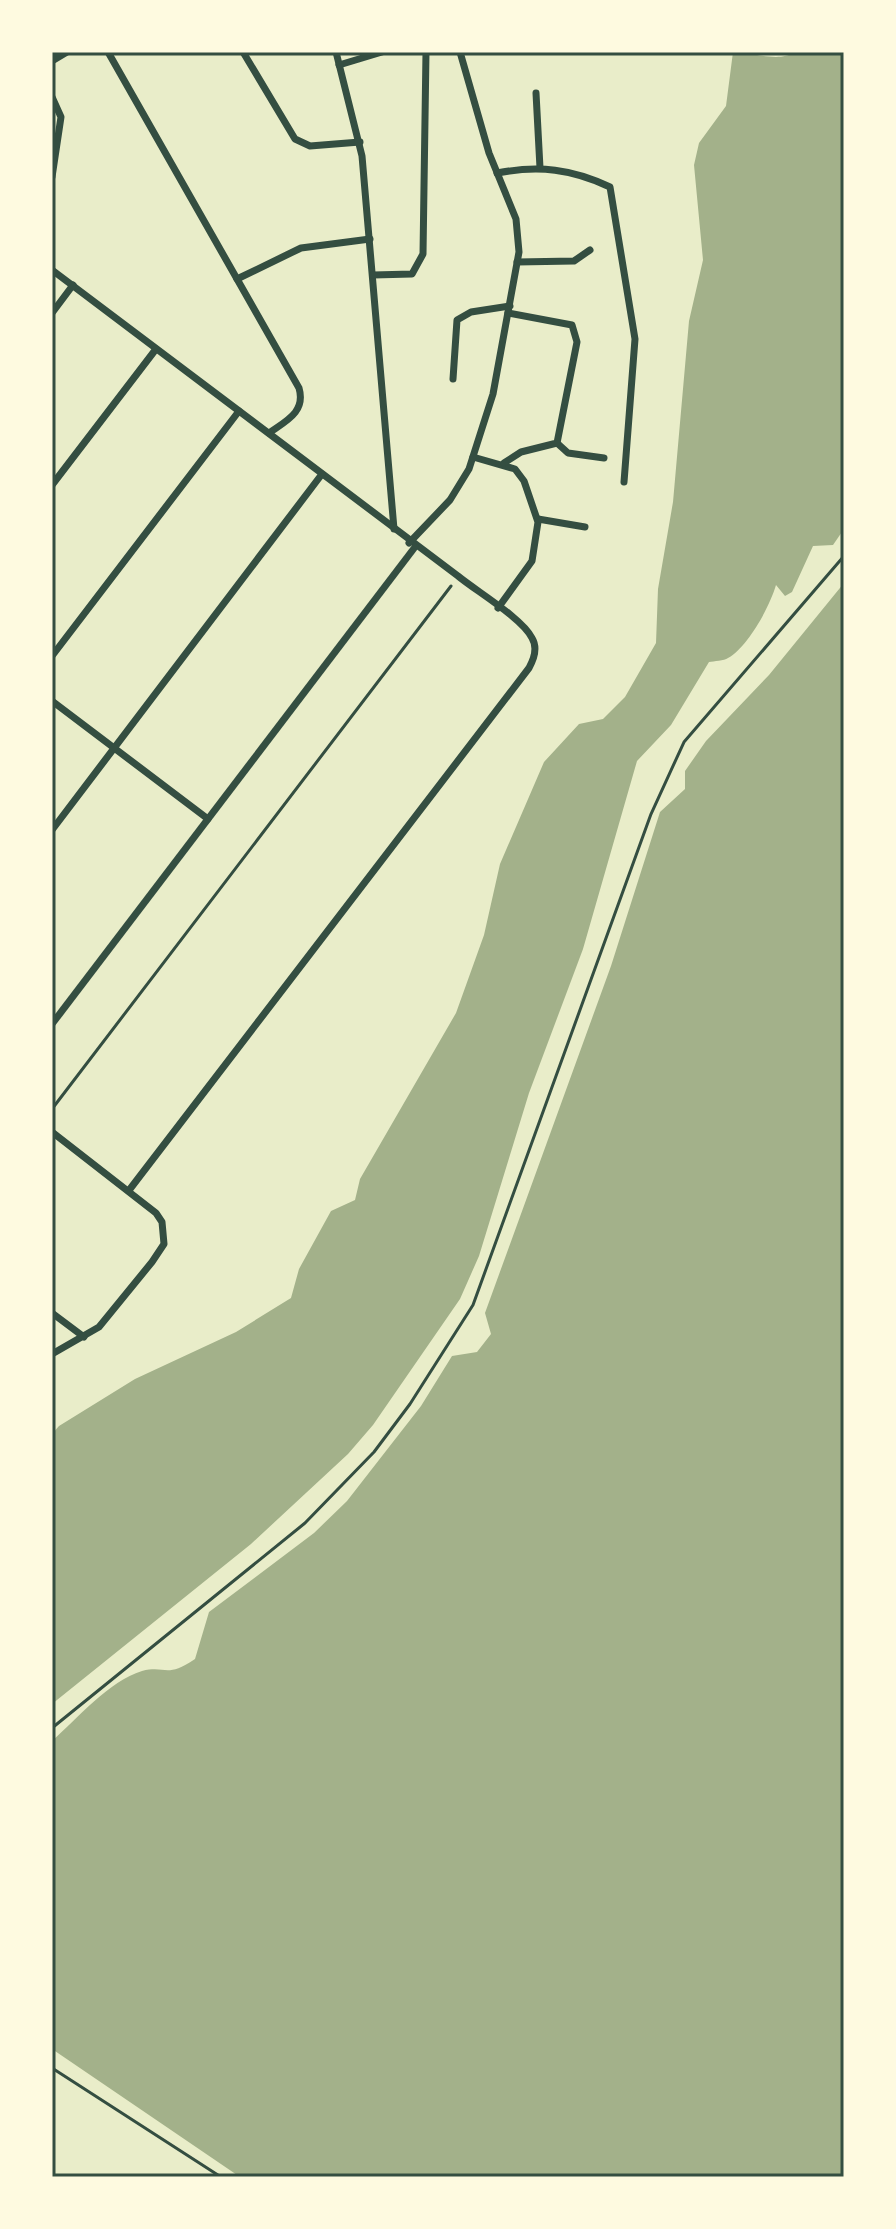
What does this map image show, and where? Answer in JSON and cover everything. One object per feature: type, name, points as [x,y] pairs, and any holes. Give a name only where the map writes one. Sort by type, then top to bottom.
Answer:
[{"type":"street","points":[[52,61],[67,52]]},
{"type":"street","points":[[108,52],[302,398],[293,416],[269,433]]},
{"type":"street","points":[[243,52],[295,139],[310,146],[360,142]]},
{"type":"street","points":[[336,52],[360,142],[394,529]]},
{"type":"street","points":[[339,65],[382,52]]},
{"type":"street","points":[[373,275],[412,274],[423,254],[426,52]]},
{"type":"street","points":[[52,1024],[412,545],[456,492],[473,457],[493,394],[509,310],[517,262],[516,219],[497,173],[460,52]]},
{"type":"street","points":[[536,93],[540,168]]},
{"type":"street","points":[[52,97],[61,117],[52,177]]},
{"type":"street","points":[[497,173],[540,168],[568,170],[610,187],[635,339],[624,482]]},
{"type":"street","points":[[237,279],[301,248],[370,239]]},
{"type":"street","points":[[517,262],[574,261],[590,250]]},
{"type":"street","points":[[52,270],[412,545],[458,576],[532,637],[535,647],[529,668],[130,1189]]},
{"type":"street","points":[[52,313],[73,285]]},
{"type":"street","points":[[453,379],[457,320],[471,312],[509,310],[572,325],[577,342],[557,443]]},
{"type":"street","points":[[52,485],[156,349]]},
{"type":"street","points":[[52,656],[239,411]]},
{"type":"street","points":[[557,443],[568,453],[604,458]]},
{"type":"street","points":[[504,463],[521,452],[557,443]]},
{"type":"street","points":[[473,457],[504,463],[515,469],[524,481],[538,519],[532,561],[498,608]]},
{"type":"street","points":[[52,830],[322,474]]},
{"type":"street","points":[[538,519],[585,527]]},
{"type":"street","points":[[52,701],[208,819]]},
{"type":"street","points":[[52,1132],[130,1189],[156,1213],[165,1233],[164,1244],[109,1318],[84,1337],[52,1354]]},
{"type":"street","points":[[52,1313],[84,1337]]},
{"type":"path","points":[[52,1728],[305,1523],[344,1487],[410,1404],[473,1305],[651,814],[684,742],[844,556]]},
{"type":"path","points":[[52,1109],[458,576]]},
{"type":"path","points":[[52,2068],[221,2177]]},
{"type":"shaded area","points":[[733,52],[781,57],[794,52],[844,52],[844,529],[833,545],[813,546],[792,592],[785,596],[776,585],[769,604],[743,645],[726,659],[709,662],[671,725],[637,761],[583,949],[529,1093],[479,1256],[460,1299],[373,1425],[348,1454],[251,1544],[52,1704],[52,1434],[59,1426],[135,1379],[236,1332],[291,1298],[299,1269],[331,1211],[355,1200],[360,1179],[456,1013],[484,935],[500,864],[544,762],[579,724],[603,719],[625,697],[656,643],[658,589],[673,502],[689,321],[703,260],[694,165],[699,143],[726,106]]},
{"type":"shaded area","points":[[844,583],[844,2177],[240,2177],[52,2049],[52,1741],[106,1692],[130,1676],[142,1671],[178,1668],[195,1659],[209,1612],[314,1533],[347,1501],[421,1406],[452,1356],[477,1352],[491,1334],[485,1313],[611,966],[660,812],[685,789],[685,771],[706,741],[769,675]]}]
